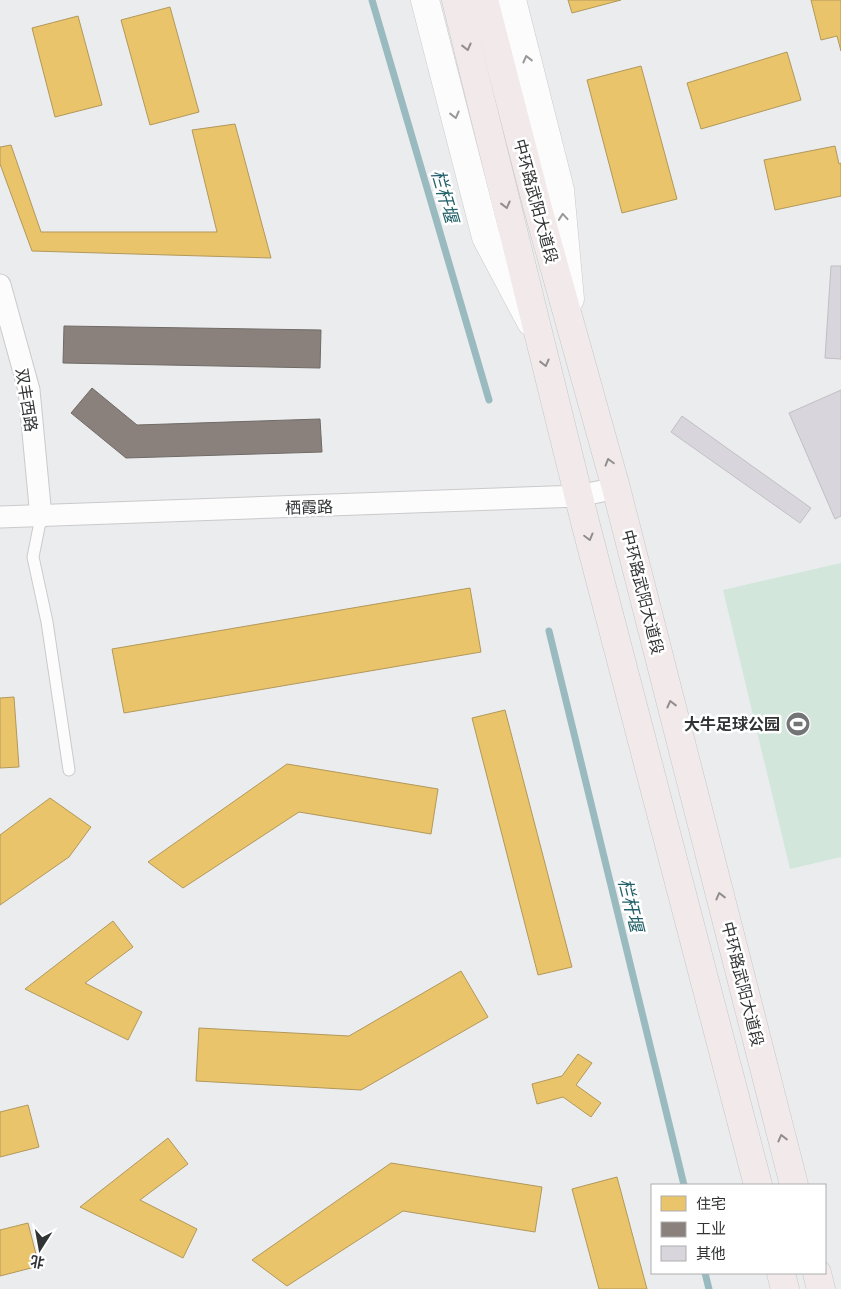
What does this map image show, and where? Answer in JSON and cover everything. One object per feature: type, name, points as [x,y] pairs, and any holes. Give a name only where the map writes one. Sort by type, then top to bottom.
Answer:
[{"type":"main road","points":[[425,0],[486,237],[539,337]]},
{"type":"main road","name":"中环路武阳大道段","points":[[456,0],[579,496],[758,1184]]},
{"type":"main road","name":"中环路武阳大道段","points":[[484,0],[534,196],[616,488],[794,1184]]},
{"type":"main road","points":[[512,0],[560,190],[574,336]]},
{"type":"main road","points":[[781,1274],[786,1289]]},
{"type":"main road","points":[[817,1274],[821,1289]]},
{"type":"street","name":"双丰西路","points":[[0,285],[29,390],[41,518]]},
{"type":"street","name":"栖霞路","points":[[0,517],[41,518],[579,496],[616,488]]},
{"type":"lane","points":[[41,518],[34,557],[47,622],[69,770]]},
{"type":"green space","name":"大牛足球公园","points":[[841,563],[841,857],[790,869],[723,590]]},
{"type":"building: 住宅","points":[[568,0],[621,0],[572,13]]},
{"type":"building: 住宅","points":[[811,0],[841,0],[841,51],[837,36],[821,40]]},
{"type":"building: 住宅","points":[[170,7],[199,112],[150,125],[121,20]]},
{"type":"building: 住宅","points":[[78,16],[102,105],[55,117],[32,28]]},
{"type":"building: 住宅","points":[[787,52],[801,100],[701,129],[687,83]]},
{"type":"building: 住宅","points":[[641,66],[677,199],[622,213],[587,80]]},
{"type":"building: 住宅","points":[[235,124],[271,258],[32,251],[0,164],[0,147],[11,145],[41,232],[217,232],[192,130]]},
{"type":"building: 住宅","points":[[835,146],[839,164],[841,163],[841,196],[775,210],[764,160]]},
{"type":"building: 住宅","points":[[470,588],[481,652],[124,713],[112,649]]},
{"type":"building: 住宅","points":[[14,697],[19,767],[0,768],[0,698]]},
{"type":"building: 住宅","points":[[505,710],[572,967],[538,975],[472,718]]},
{"type":"building: 住宅","points":[[287,764],[438,789],[431,834],[299,812],[183,888],[148,862]]},
{"type":"building: 住宅","points":[[50,798],[91,827],[69,857],[0,905],[0,835]]},
{"type":"building: 住宅","points":[[113,921],[133,947],[85,983],[142,1012],[128,1040],[25,989]]},
{"type":"building: 住宅","points":[[461,971],[488,1017],[361,1090],[196,1081],[199,1028],[349,1036]]},
{"type":"building: 住宅","points":[[578,1054],[592,1063],[576,1085],[601,1103],[591,1117],[563,1097],[537,1104],[532,1084],[562,1076]]},
{"type":"building: 住宅","points":[[28,1105],[39,1147],[0,1157],[0,1112]]},
{"type":"building: 住宅","points":[[168,1138],[188,1164],[140,1200],[197,1229],[183,1258],[80,1207]]},
{"type":"building: 住宅","points":[[391,1163],[542,1187],[535,1232],[403,1211],[287,1286],[252,1260]]},
{"type":"building: 住宅","points":[[617,1177],[647,1289],[599,1289],[572,1189]]},
{"type":"building: 住宅","points":[[28,1223],[39,1266],[0,1276],[0,1230]]},
{"type":"building: 工业","points":[[64,326],[321,330],[320,368],[63,363]]},
{"type":"building: 工业","points":[[92,388],[137,425],[320,419],[322,452],[126,458],[71,413]]},
{"type":"building: 其他","points":[[831,266],[841,266],[841,359],[825,358]]},
{"type":"building: 其他","points":[[841,390],[841,516],[835,519],[789,413]]},
{"type":"building: 其他","points":[[682,416],[811,508],[800,523],[671,432]]},
{"type":"waterway","name":"栏杆堰","points":[[372,0],[489,400]]},
{"type":"waterway","name":"栏杆堰","points":[[549,631],[684,1184]]},
{"type":"waterway","name":"栏杆堰","points":[[705,1274],[709,1289]]},
{"type":"place","name":"大牛足球公园","points":[[798,724]]}]
